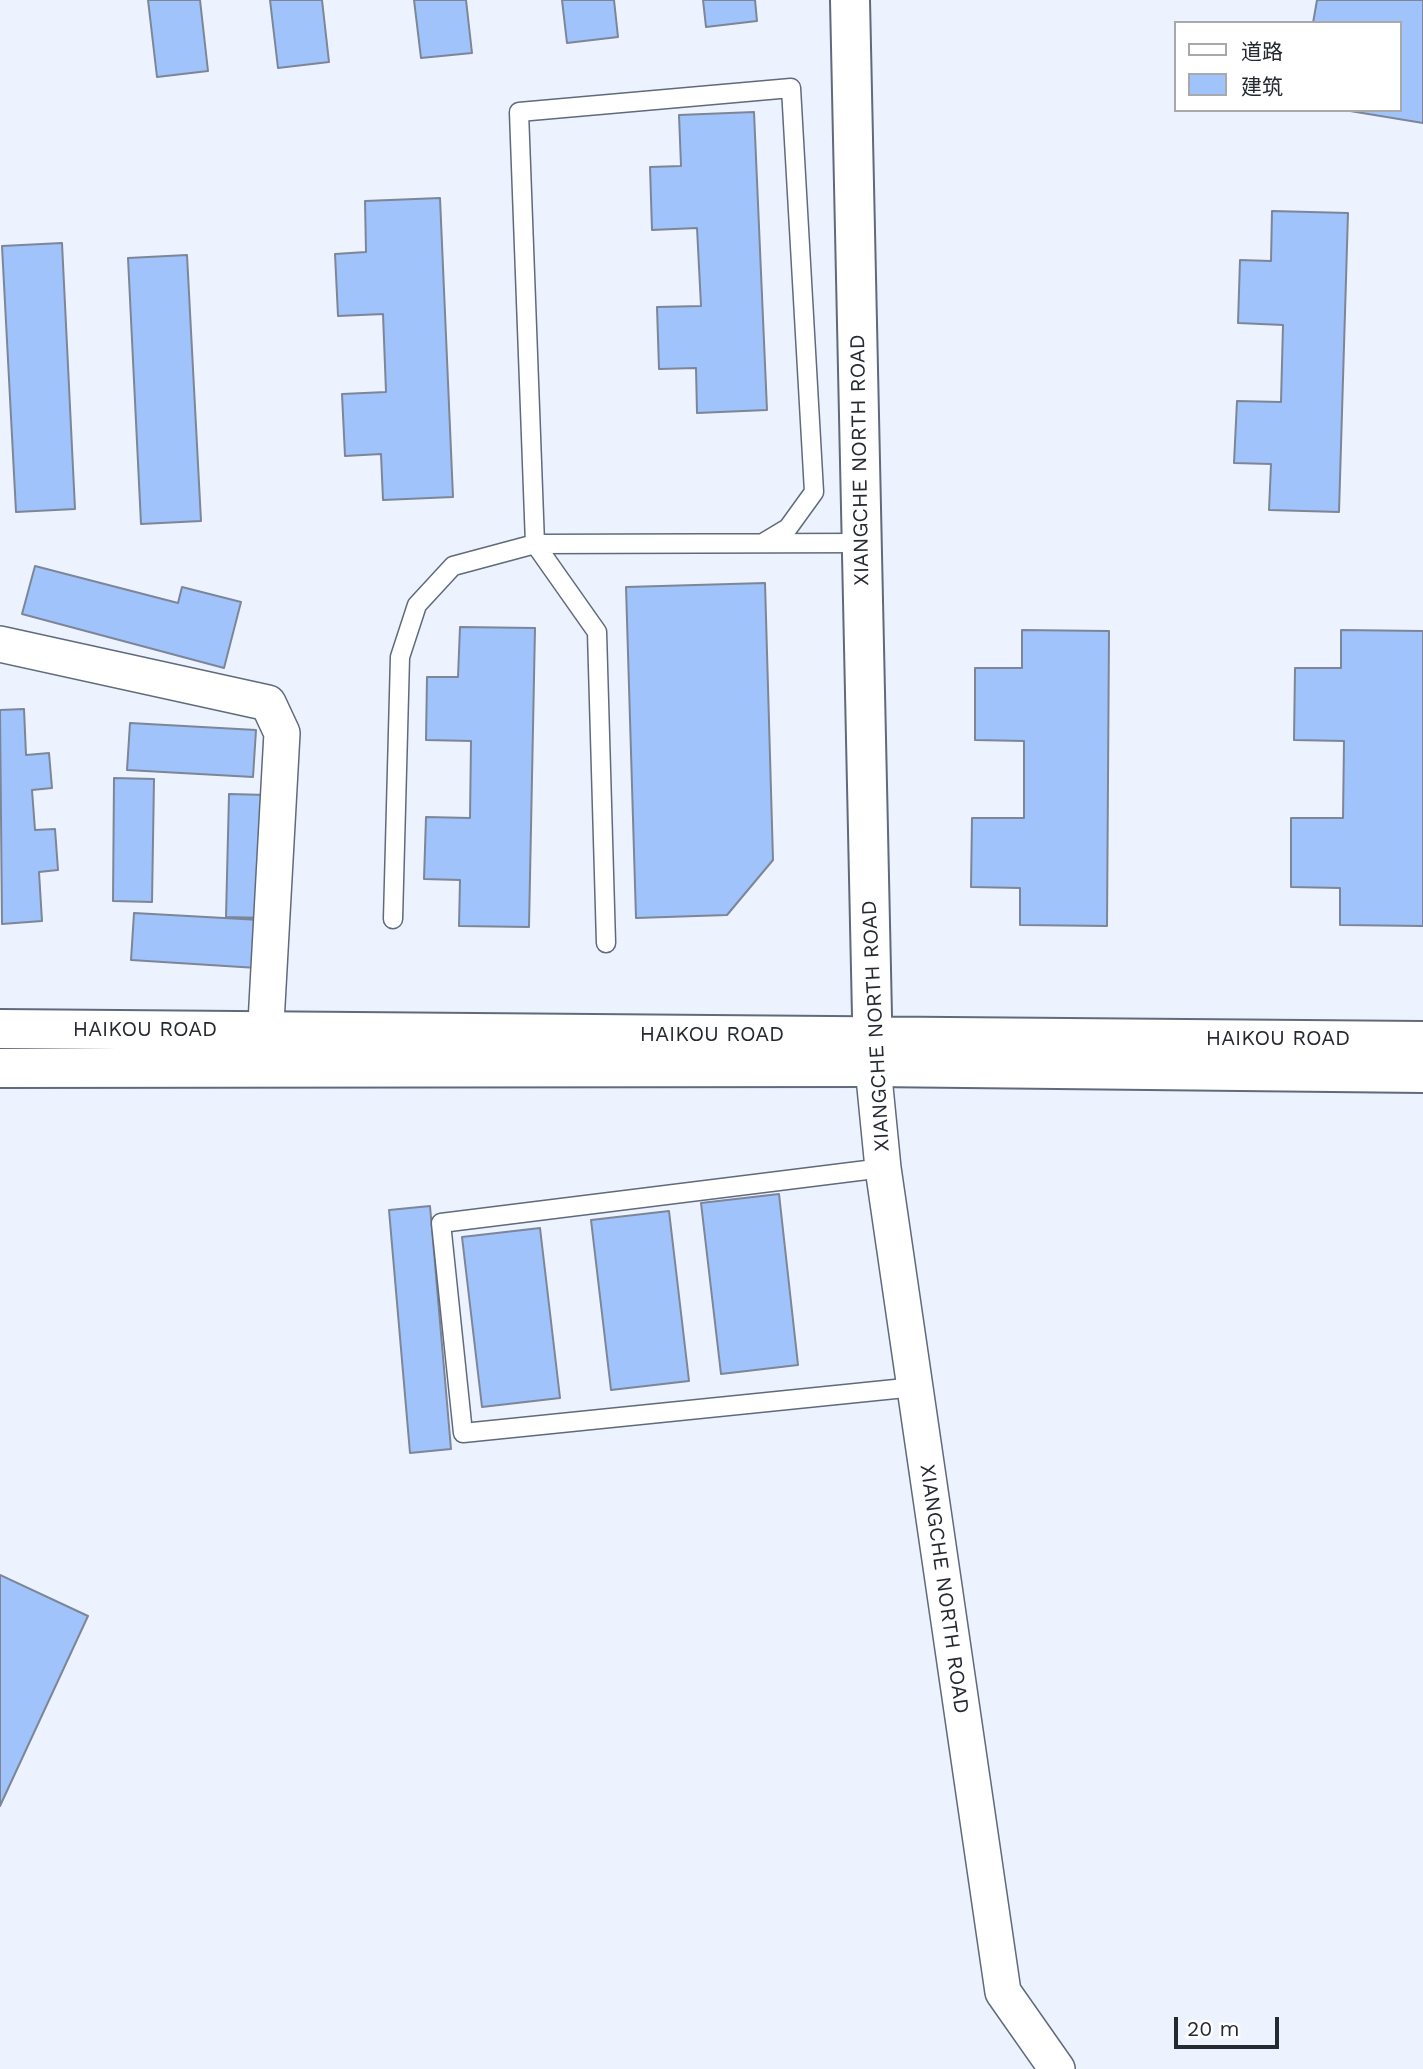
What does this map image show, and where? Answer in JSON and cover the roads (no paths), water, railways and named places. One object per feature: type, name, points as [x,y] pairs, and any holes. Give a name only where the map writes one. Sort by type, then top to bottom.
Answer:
[{"type":"street","name":"XIANGCHE NORTH ROAD","points":[[850,0],[873,1051],[883,1168],[1003,1993],[1057,2069]]},
{"type":"street","points":[[0,644],[268,703],[282,733],[264,1049]]},
{"type":"street","name":"HAIKOU ROAD","points":[[0,1029],[264,1049],[873,1051],[1423,1041]]},
{"type":"street","name":"HAIKOU ROAD","points":[[0,1068],[264,1049]]},
{"type":"street","name":"HAIKOU ROAD","points":[[873,1051],[1423,1073]]},
{"type":"lane","points":[[606,943],[597,632],[535,544],[519,112],[791,88],[814,492],[788,528],[762,543]]},
{"type":"lane","points":[[393,919],[400,657],[417,605],[453,566],[535,544],[862,542]]},
{"type":"lane","points":[[883,1168],[441,1223],[463,1433],[915,1387]]}]
